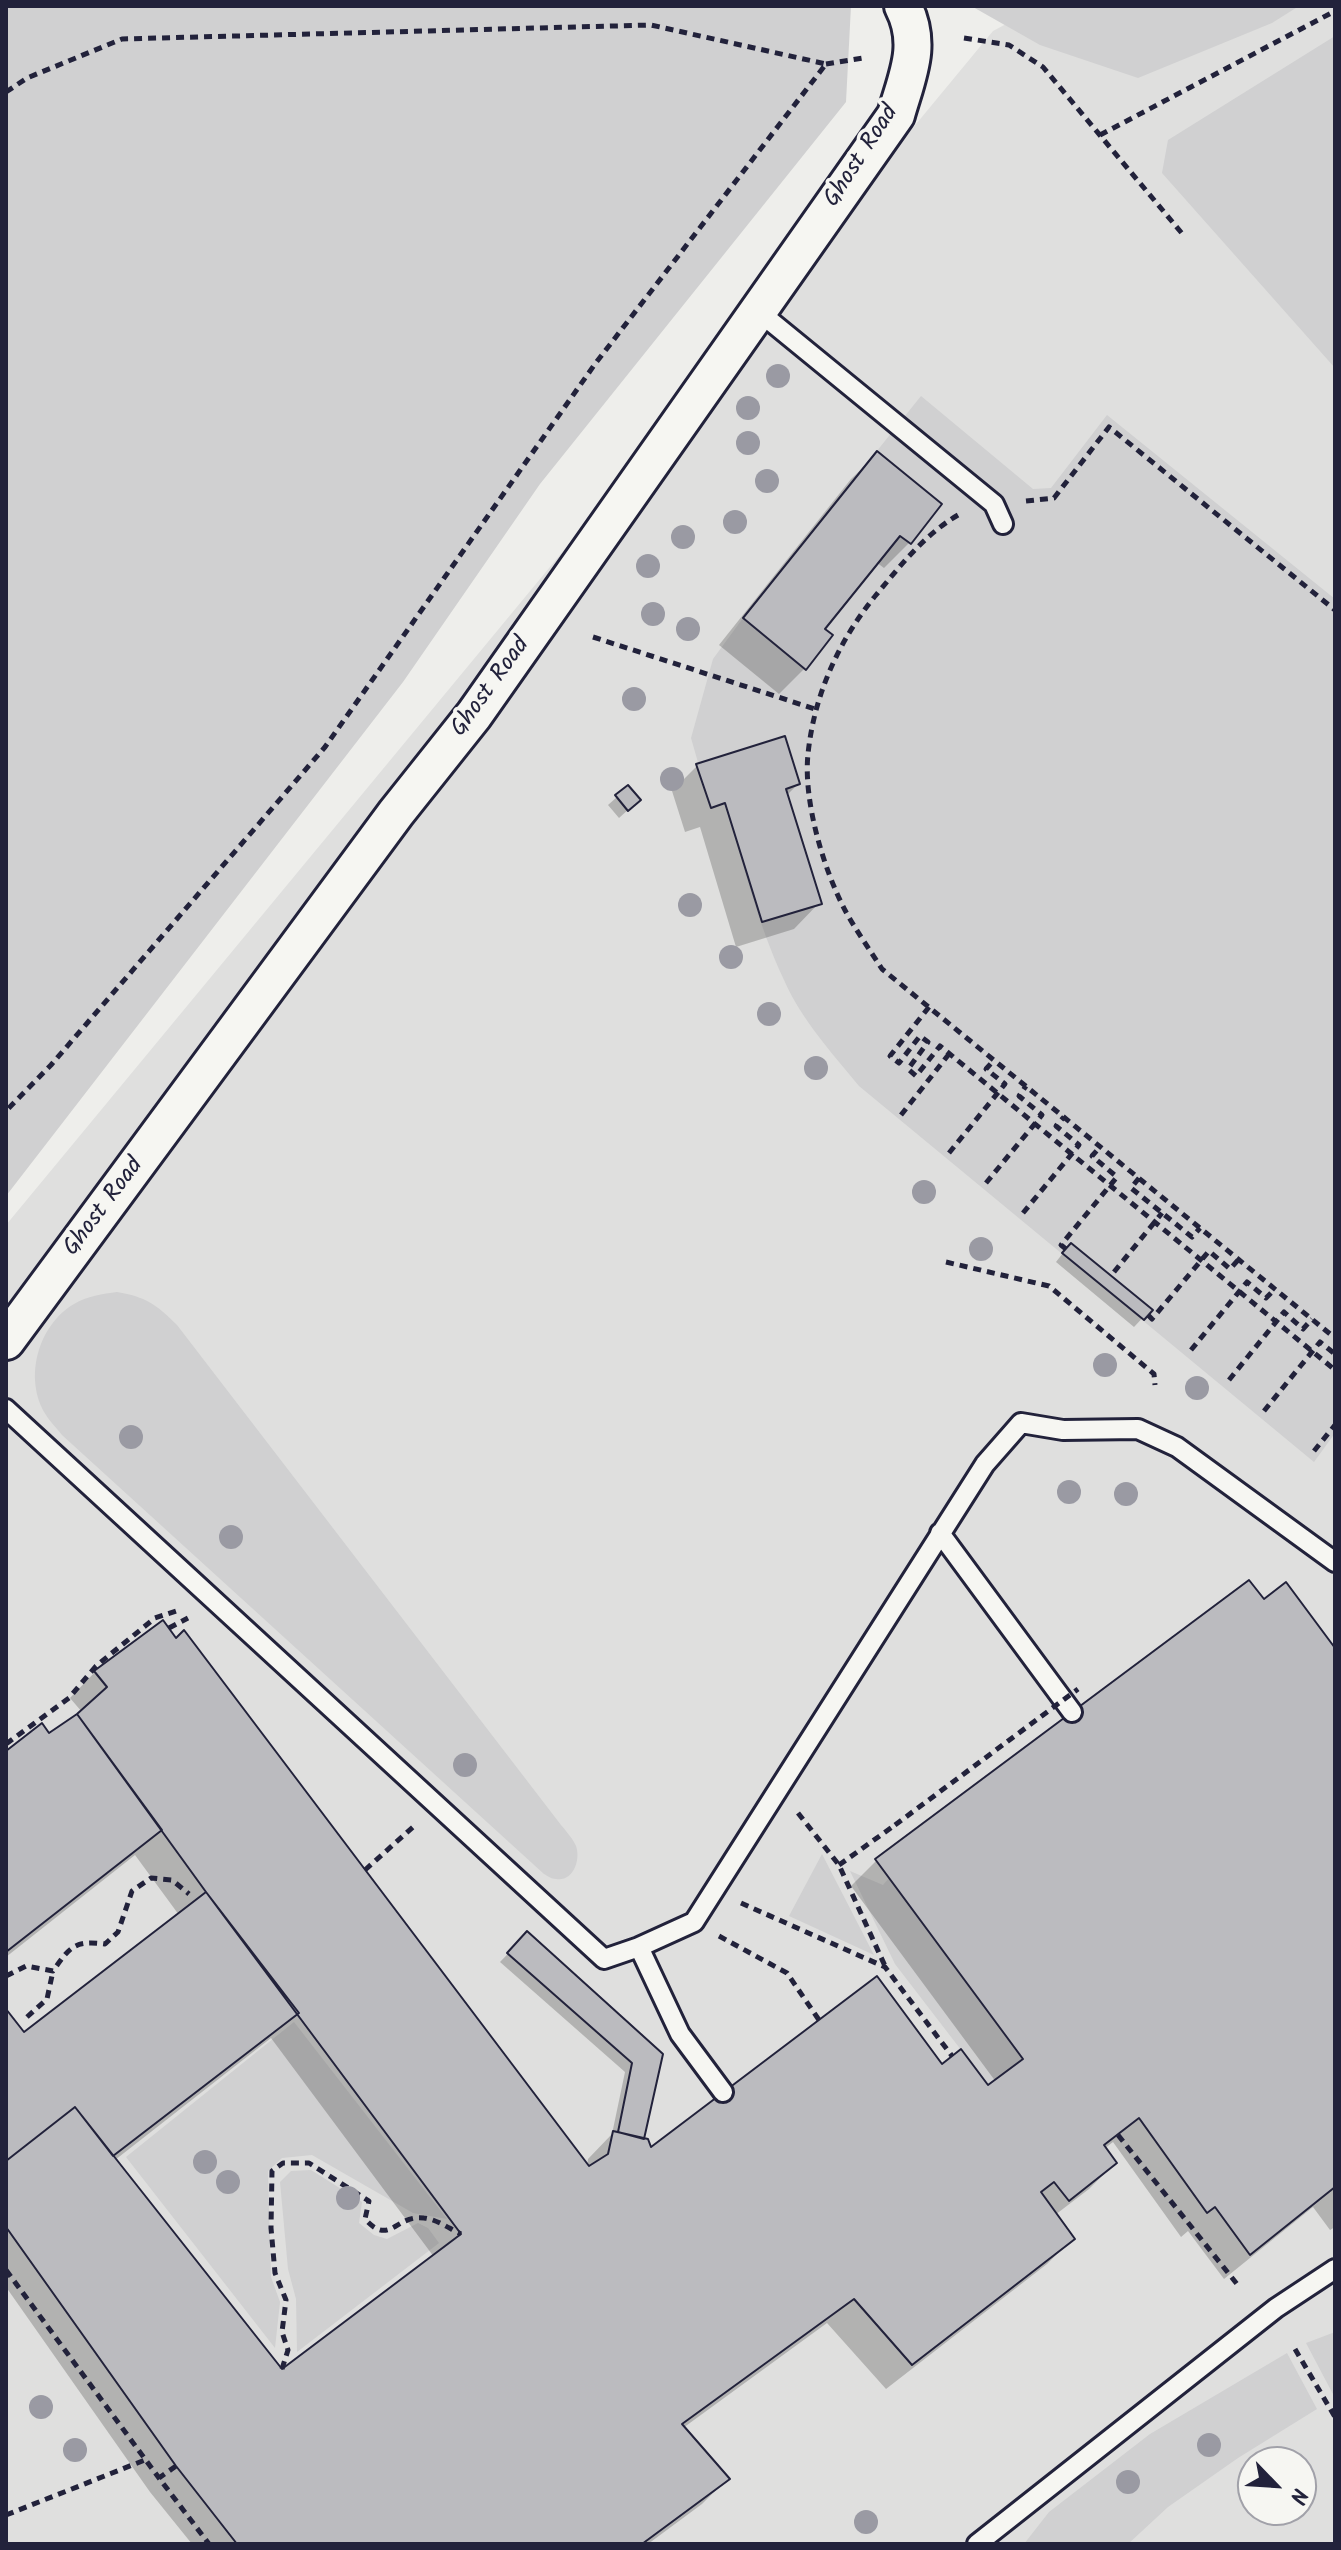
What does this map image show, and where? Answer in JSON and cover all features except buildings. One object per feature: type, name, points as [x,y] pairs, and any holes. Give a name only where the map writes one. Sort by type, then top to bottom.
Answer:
[{"type":"street","name":"Ghost Road","points":[[6,1341],[387,825],[474,715],[896,115],[915,47],[909,17],[903,6]]},
{"type":"lane","points":[[758,311],[994,504],[1003,524]]},
{"type":"lane","points":[[6,1409],[604,1959],[694,1922],[985,1464],[1021,1423],[1063,1430],[1138,1429],[1177,1447],[1335,1562]]},
{"type":"lane","points":[[940,1533],[1072,1712]]},
{"type":"lane","points":[[639,1947],[680,2034],[723,2092]]},
{"type":"lane","points":[[977,2544],[1276,2308],[1335,2269]]},
{"type":"path","points":[[1100,135],[1335,11]]},
{"type":"path","points":[[6,92],[27,78],[122,39],[651,25],[826,64],[863,58]]},
{"type":"path","points":[[964,38],[1009,45],[1043,67],[1185,237]]},
{"type":"path","points":[[6,1111],[51,1065],[325,747],[595,364],[826,64]]},
{"type":"path","points":[[1335,610],[1109,427],[1054,498],[974,506],[939,527],[906,558],[859,617],[830,666],[808,755],[810,795],[824,858],[845,911],[882,969],[1335,1338]]},
{"type":"path","points":[[593,637],[818,710]]},
{"type":"path","points":[[929,1007],[890,1056],[899,1063],[920,1036],[928,1042],[908,1069],[916,1076],[940,1046],[1335,1370]]},
{"type":"path","points":[[901,1115],[949,1054]]},
{"type":"path","points":[[949,1153],[1005,1084],[986,1069],[994,1060]]},
{"type":"path","points":[[986,1183],[1042,1115],[1019,1096],[1026,1086]]},
{"type":"path","points":[[1023,1213],[1079,1145],[1056,1126],[1064,1117]]},
{"type":"path","points":[[1066,1249],[1061,1245],[1117,1177],[1092,1156],[1100,1147]]},
{"type":"path","points":[[1139,1178],[1131,1188],[1192,1237],[1200,1228]]},
{"type":"path","points":[[1114,1272],[1162,1213]]},
{"type":"path","points":[[1148,1315],[1152,1319],[1209,1251],[1230,1269],[1238,1260]]},
{"type":"path","points":[[946,1262],[1049,1286],[1154,1374],[1155,1385]]},
{"type":"path","points":[[1191,1350],[1247,1282],[1266,1298],[1275,1289]]},
{"type":"path","points":[[1229,1380],[1284,1312],[1303,1329],[1312,1319]]},
{"type":"path","points":[[1264,1411],[1320,1342],[1335,1354]]},
{"type":"path","points":[[1314,1451],[1335,1425]]},
{"type":"path","points":[[6,1744],[69,1698],[96,1666],[155,1618],[184,1608]]},
{"type":"path","points":[[169,1628],[192,1615]]},
{"type":"path","points":[[839,1865],[1078,1689]]},
{"type":"path","points":[[779,1789],[839,1865],[885,1967],[952,2056]]},
{"type":"path","points":[[365,1870],[423,1819]]},
{"type":"path","points":[[27,2017],[47,1999],[53,1971],[70,1948],[86,1941],[105,1944],[118,1932],[132,1891],[151,1878],[172,1880],[189,1894]]},
{"type":"path","points":[[714,1891],[885,1967]]},
{"type":"path","points":[[694,1922],[787,1973],[819,2020]]},
{"type":"path","points":[[6,1976],[26,1966],[53,1971]]},
{"type":"path","points":[[1118,2135],[1237,2284]]},
{"type":"path","points":[[282,2369],[288,2350],[282,2332],[286,2300],[275,2273],[271,2228],[272,2171],[283,2163],[309,2163],[369,2201],[365,2219],[375,2230],[384,2232],[408,2219],[425,2217],[461,2234]]},
{"type":"path","points":[[6,2270],[209,2544]]},
{"type":"path","points":[[1295,2349],[1335,2417]]},
{"type":"path","points":[[6,2515],[145,2460]]},
{"type":"path","points":[[159,2478],[176,2466]]},
{"type":"shaded area","points":[[6,6],[851,6],[846,102],[540,484],[403,682],[6,1196]]},
{"type":"shaded area","points":[[975,6],[1299,6],[1272,23],[1138,78],[1040,45]]},
{"type":"shaded area","points":[[1040,6],[1335,6],[1335,2544],[6,2544],[6,1225],[993,31]]},
{"type":"shaded area","points":[[1335,36],[1335,368],[1162,173],[1168,140]]},
{"type":"shaded area","points":[[921,396],[1033,489],[1051,488],[1107,415],[1335,599],[1335,1433],[1314,1462],[859,1086],[818,1035],[791,994],[759,915],[725,804],[711,808],[691,738],[713,659]]},
{"type":"shaded area","points":[[117,1292],[150,1302],[177,1325],[571,1838],[577,1857],[571,1874],[554,1879],[544,1874],[49,1420],[39,1401],[36,1385],[35,1370],[43,1339],[51,1325],[74,1304],[90,1297]]},
{"type":"shaded area","points":[[822,1854],[874,1955],[789,1916]]},
{"type":"shaded area","points":[[850,1871],[883,1885],[889,1878],[1023,2059],[988,2085],[895,1964]]},
{"type":"shaded area","points":[[294,2022],[447,2219],[413,2213],[312,2155],[282,2158],[268,2171],[271,2277],[280,2302],[275,2348],[126,2157]]},
{"type":"shaded area","points":[[311,2170],[362,2202],[359,2223],[374,2235],[387,2239],[418,2223],[428,2228],[439,2243],[297,2352],[296,2299],[288,2269],[280,2182],[291,2171]]},
{"type":"shaded area","points":[[1335,2332],[1335,2398],[1306,2343]]},
{"type":"shaded area","points":[[1287,2353],[1317,2409],[1257,2446],[1237,2446],[1237,2459],[1168,2507],[1128,2544],[1024,2544],[1049,2512],[1150,2434]]}]
